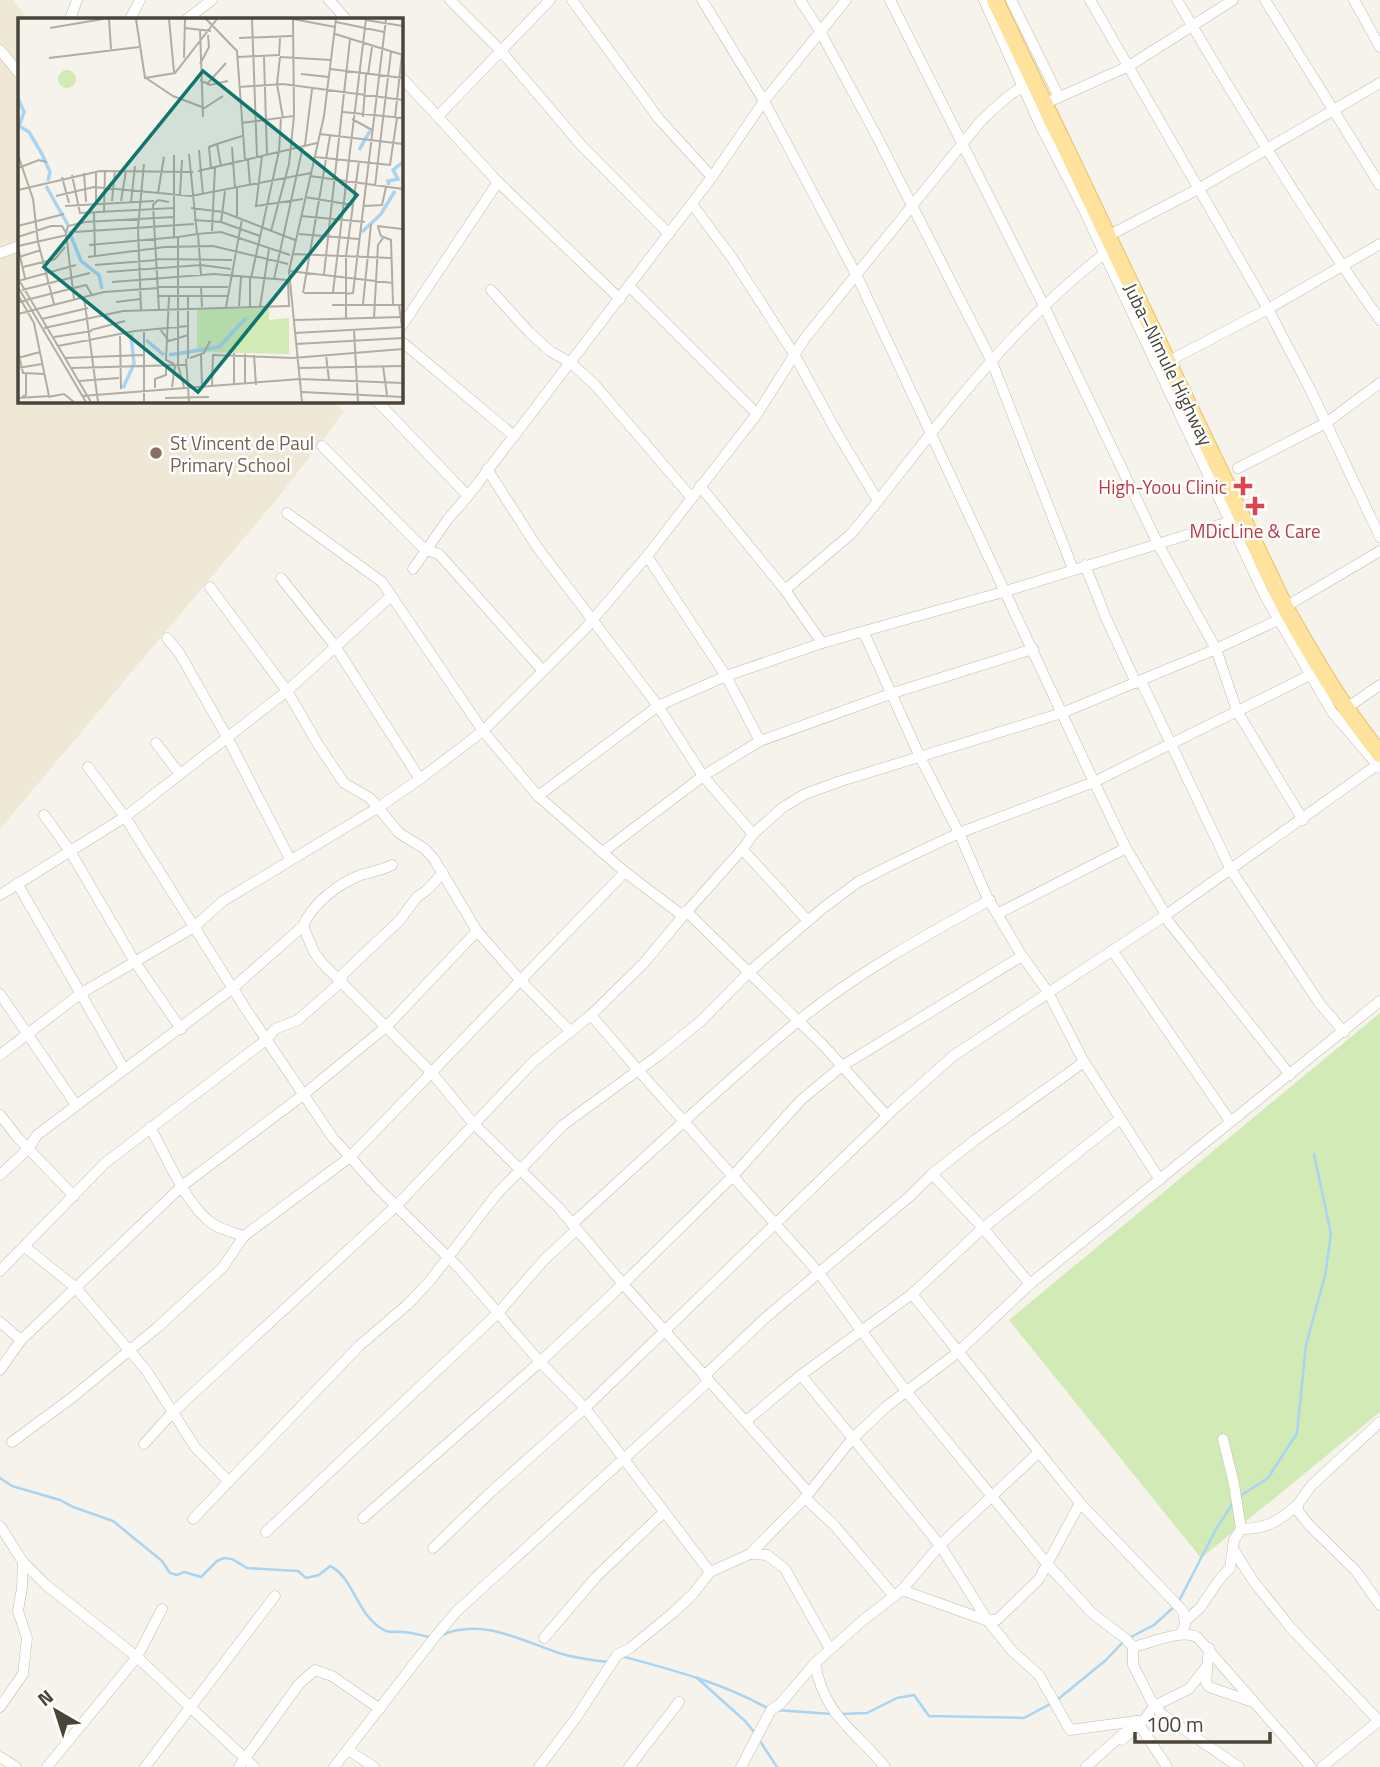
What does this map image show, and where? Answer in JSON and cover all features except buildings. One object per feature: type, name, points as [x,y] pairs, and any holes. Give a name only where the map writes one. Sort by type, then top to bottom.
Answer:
[{"type":"main road","name":"Juba–Nimule Highway","points":[[995,0],[1027,84],[1044,104],[1169,361],[1235,520],[1282,614],[1379,763]]},
{"type":"street","points":[[70,18],[77,0]]},
{"type":"street","points":[[135,16],[140,0]]},
{"type":"street","points":[[188,18],[212,0]]},
{"type":"street","points":[[329,0],[345,18]]},
{"type":"street","points":[[450,0],[500,50],[581,145],[669,234]]},
{"type":"street","points":[[438,116],[550,0]]},
{"type":"street","points":[[572,0],[659,119],[712,177]]},
{"type":"street","points":[[702,0],[764,102],[857,276],[929,435],[1126,848],[1165,916],[1290,1075]]},
{"type":"street","points":[[800,0],[820,31],[992,362],[1073,569]]},
{"type":"street","points":[[412,569],[692,204],[764,102],[846,0]]},
{"type":"street","points":[[890,0],[1043,304],[1158,544],[1216,649],[1237,710],[1303,820]]},
{"type":"street","points":[[538,796],[657,706],[726,676],[822,643],[1003,592],[1235,520],[1104,254],[1027,84],[984,0]]},
{"type":"street","points":[[1012,0],[1059,97]]},
{"type":"street","points":[[1090,0],[1268,309],[1380,537]]},
{"type":"street","points":[[1177,0],[1266,149],[1342,267],[1380,320]]},
{"type":"street","points":[[1044,104],[1129,66],[1233,0]]},
{"type":"street","points":[[1265,0],[1380,185]]},
{"type":"street","points":[[1354,0],[1380,47]]},
{"type":"street","points":[[0,50],[15,64]]},
{"type":"street","points":[[402,77],[498,183],[620,299]]},
{"type":"street","points":[[1108,236],[1198,189],[1380,83]]},
{"type":"street","points":[[0,1055],[80,994],[194,927],[223,901],[379,807],[483,731],[593,620],[647,556],[757,414],[794,354],[912,205],[989,113],[1027,84]]},
{"type":"street","points":[[402,326],[498,183]]},
{"type":"street","points":[[692,204],[732,258],[794,354],[878,501]]},
{"type":"street","points":[[1169,361],[1268,309],[1380,244]]},
{"type":"street","points":[[0,253],[18,246]]},
{"type":"street","points":[[785,590],[851,534],[929,435],[1043,304],[1104,254]]},
{"type":"street","points":[[630,286],[757,414]]},
{"type":"street","points":[[491,290],[528,332],[550,351],[571,363],[595,385],[691,497]]},
{"type":"street","points":[[402,342],[514,436]]},
{"type":"street","points":[[1238,468],[1326,424],[1380,383]]},
{"type":"street","points":[[378,402],[468,496]]},
{"type":"street","points":[[322,446],[424,550],[439,554],[543,671]]},
{"type":"street","points":[[487,469],[537,548],[657,706],[703,776],[753,834]]},
{"type":"street","points":[[700,486],[785,590],[822,643]]},
{"type":"street","points":[[287,513],[382,582],[483,731],[538,796],[625,872],[684,914],[748,972],[842,1066],[887,1116]]},
{"type":"street","points":[[144,1444],[173,1413],[396,1206],[534,1061],[591,1015],[643,964],[753,834],[782,808],[805,794],[1062,713],[1216,649],[1282,614],[1380,551]]},
{"type":"street","points":[[647,556],[726,676],[760,741]]},
{"type":"street","points":[[1086,565],[1106,618],[1173,744],[1231,870],[1320,1004],[1344,1032]]},
{"type":"street","points":[[281,578],[335,646],[420,779]]},
{"type":"street","points":[[210,587],[287,691],[344,783],[368,796],[399,833],[425,849],[435,859],[477,931],[570,1031]]},
{"type":"street","points":[[0,895],[125,817],[287,691],[390,597]]},
{"type":"street","points":[[433,1548],[585,1408],[887,1116],[953,1056],[1165,916],[1303,820],[1379,763],[1332,712],[1310,675],[1282,614]]},
{"type":"street","points":[[864,633],[920,757],[990,900],[1022,956],[1048,992],[1084,1062],[1160,1180]]},
{"type":"street","points":[[167,638],[180,654],[290,859]]},
{"type":"street","points":[[604,851],[703,776],[760,741],[893,693],[1033,649]]},
{"type":"street","points":[[193,1519],[359,1346],[422,1290],[476,1217],[519,1168],[563,1125],[701,1021],[748,972],[808,920],[858,882],[959,833],[1094,782],[1310,675]]},
{"type":"street","points":[[1345,709],[1380,685]]},
{"type":"street","points":[[156,743],[179,773]]},
{"type":"street","points":[[88,767],[125,817],[266,1041],[333,1138],[460,1269],[540,1362],[585,1408],[710,1572]]},
{"type":"street","points":[[44,815],[70,851],[135,962],[181,1029]]},
{"type":"street","points":[[999,913],[1126,848]]},
{"type":"street","points":[[742,849],[808,920]]},
{"type":"street","points":[[0,1175],[28,1149],[37,1135],[233,988],[303,926],[319,902],[362,875],[392,865]]},
{"type":"street","points":[[12,1442],[130,1351],[222,1267],[244,1236],[350,1157],[625,872]]},
{"type":"street","points":[[0,1271],[105,1163],[266,1041],[275,1028],[298,1020],[341,982],[343,974],[400,920],[417,897],[443,873]]},
{"type":"street","points":[[17,883],[124,1069]]},
{"type":"street","points":[[266,1532],[498,1313],[574,1227],[798,1021],[885,960],[990,900]]},
{"type":"street","points":[[303,926],[314,951],[341,982],[432,1073],[473,1123],[574,1227],[746,1421],[807,1495],[898,1593],[988,1620],[998,1619],[1032,1588],[1048,1565],[1080,1503]]},
{"type":"street","points":[[0,1370],[21,1340],[182,1186],[303,1096],[387,1026],[477,931]]},
{"type":"street","points":[[1112,950],[1230,1121]]},
{"type":"street","points":[[363,1518],[540,1362],[623,1284],[733,1176],[801,1100],[842,1066],[1022,956]]},
{"type":"street","points":[[0,994],[76,1105]]},
{"type":"street","points":[[539,1767],[576,1718],[617,1655],[630,1648],[674,1612],[710,1572],[750,1554],[807,1495],[852,1439],[905,1391],[957,1353],[1030,1284],[1344,1032],[1380,1000]]},
{"type":"street","points":[[591,1015],[819,1273],[905,1391],[1048,1565],[1092,1613],[1133,1647]]},
{"type":"street","points":[[334,1767],[457,1611],[625,1460],[819,1273],[909,1197],[932,1174],[1084,1062]]},
{"type":"street","points":[[0,1115],[28,1149],[74,1196]]},
{"type":"street","points":[[746,1421],[801,1375],[912,1294],[983,1228],[1120,1119]]},
{"type":"street","points":[[150,1128],[182,1186],[208,1221],[244,1236]]},
{"type":"street","points":[[932,1174],[983,1228],[1030,1284]]},
{"type":"street","points":[[25,1247],[75,1287],[161,1390],[195,1447],[229,1482]]},
{"type":"street","points":[[912,1294],[1080,1503],[1183,1611],[1185,1621],[1181,1633]]},
{"type":"street","points":[[0,1322],[21,1340]]},
{"type":"street","points":[[801,1375],[940,1545],[988,1620],[1019,1660],[1039,1675],[1070,1730],[1137,1721]]},
{"type":"street","points":[[1241,1529],[1270,1525],[1286,1515],[1312,1485],[1380,1422]]},
{"type":"street","points":[[1185,1621],[1200,1608],[1230,1568],[1234,1540],[1241,1529],[1223,1439]]},
{"type":"street","points":[[741,1767],[771,1710],[780,1704],[815,1663],[898,1593],[940,1545],[1039,1452]]},
{"type":"street","points":[[1298,1504],[1298,1511],[1309,1525],[1356,1571],[1380,1605]]},
{"type":"street","points":[[544,1638],[596,1577],[663,1513]]},
{"type":"street","points":[[0,1526],[23,1562],[46,1586],[137,1657],[190,1705],[242,1763],[254,1767]]},
{"type":"street","points":[[1233,1549],[1254,1582],[1291,1628],[1380,1720],[1322,1767]]},
{"type":"street","points":[[750,1554],[767,1555],[785,1569],[830,1649]]},
{"type":"street","points":[[0,1707],[23,1674],[27,1638],[18,1611],[23,1562]]},
{"type":"street","points":[[145,1767],[275,1596]]},
{"type":"street","points":[[47,1767],[137,1657],[162,1609]]},
{"type":"street","points":[[1133,1647],[1181,1633],[1197,1637],[1311,1767]]},
{"type":"street","points":[[1133,1647],[1133,1665],[1154,1706],[1239,1767]]},
{"type":"street","points":[[1209,1648],[1206,1667],[1206,1682],[1209,1687],[1255,1702]]},
{"type":"street","points":[[815,1663],[818,1684],[834,1714],[885,1767]]},
{"type":"street","points":[[1137,1721],[1122,1740],[1145,1719],[1154,1706],[1189,1689],[1206,1667]]},
{"type":"street","points":[[242,1763],[299,1684],[315,1670],[332,1676],[380,1709]]},
{"type":"street","points":[[629,1767],[679,1702]]},
{"type":"street","points":[[1091,1765],[1137,1721]]},
{"type":"street","points":[[1137,1721],[1167,1767]]},
{"type":"street","points":[[348,1750],[374,1767]]},
{"type":"street","points":[[0,1757],[16,1767]]},
{"type":"shaded area","name":"St Vincent de Paul Primary School","points":[[0,0],[13,0],[27,18],[18,18],[18,402],[335,402],[344,412],[281,494],[0,829]]},
{"type":"green space","points":[[1380,1013],[1380,1412],[1201,1558],[1009,1320]]},
{"type":"waterway","points":[[1240,1496],[1268,1478],[1297,1433],[1306,1345],[1325,1276],[1331,1234],[1314,1154]]},
{"type":"waterway","points":[[0,1478],[12,1486],[60,1500],[113,1521],[162,1561],[170,1573],[177,1575],[184,1572],[201,1577],[217,1561],[224,1558],[232,1559],[247,1568],[298,1571],[306,1578],[319,1575],[330,1566],[345,1579],[368,1617],[376,1625],[388,1632],[409,1632],[429,1637]]},
{"type":"waterway","points":[[1179,1601],[1216,1529],[1233,1503]]},
{"type":"waterway","points":[[1129,1638],[1154,1625],[1175,1606]]},
{"type":"waterway","points":[[442,1635],[457,1630],[486,1630],[565,1655],[608,1662]]},
{"type":"waterway","points":[[1057,1700],[1106,1660],[1123,1642]]},
{"type":"waterway","points":[[621,1656],[716,1684],[769,1709]]},
{"type":"waterway","points":[[696,1677],[754,1732]]},
{"type":"waterway","points":[[842,1714],[867,1713],[897,1698],[914,1695],[929,1716],[1024,1718],[1052,1703]]},
{"type":"waterway","points":[[776,1710],[832,1714]]},
{"type":"waterway","points":[[758,1738],[777,1767]]},
{"type":"place","name":"St Vincent de Paul Primary School","points":[[156,453]]},
{"type":"place","name":"High-Yoou Clinic","points":[[1243,486]]},
{"type":"place","name":"MDicLine & Care","points":[[1255,506]]}]
